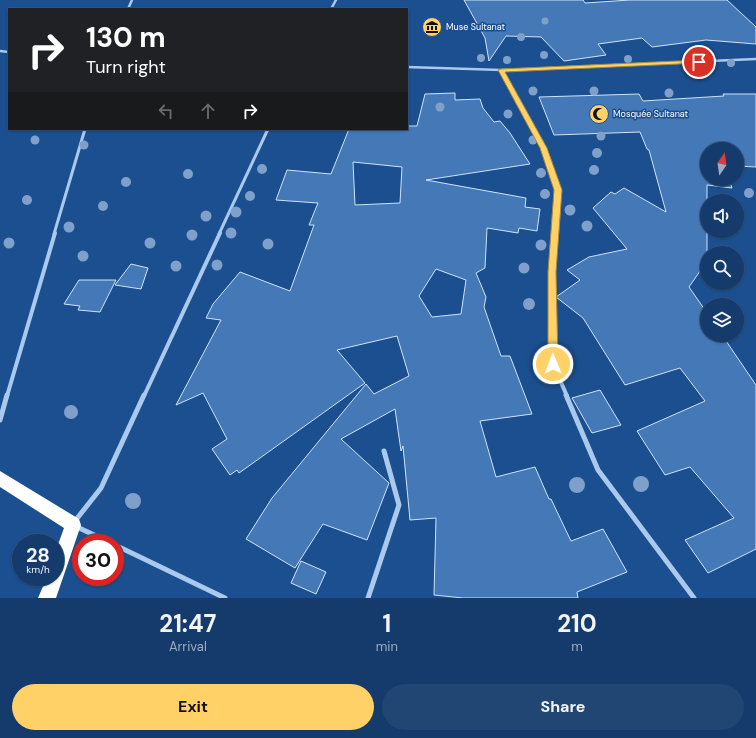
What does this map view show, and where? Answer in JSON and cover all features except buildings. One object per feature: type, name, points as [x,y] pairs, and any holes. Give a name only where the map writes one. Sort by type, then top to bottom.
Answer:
[{"type":"highway","points":[[0,478],[73,525],[64,550]]},
{"type":"highway","points":[[47,598],[51,586]]},
{"type":"street","points":[[408,67],[501,70],[756,59]]},
{"type":"street","points":[[501,70],[544,148],[558,190],[552,272],[553,364],[598,470],[694,598]]},
{"type":"street","points":[[0,420],[86,130]]},
{"type":"street","points":[[92,534],[73,525],[101,488],[268,130]]},
{"type":"street","points":[[368,598],[399,505],[384,451]]},
{"type":"street","points":[[124,549],[225,598]]},
{"type":"place","name":"Muse Sultanat","points":[[432,27]]},
{"type":"place","name":"Mosquée Sultanat","points":[[599,114]]},
{"type":"route","points":[[553,364],[552,272],[558,190],[544,148],[501,70],[699,62]]}]
